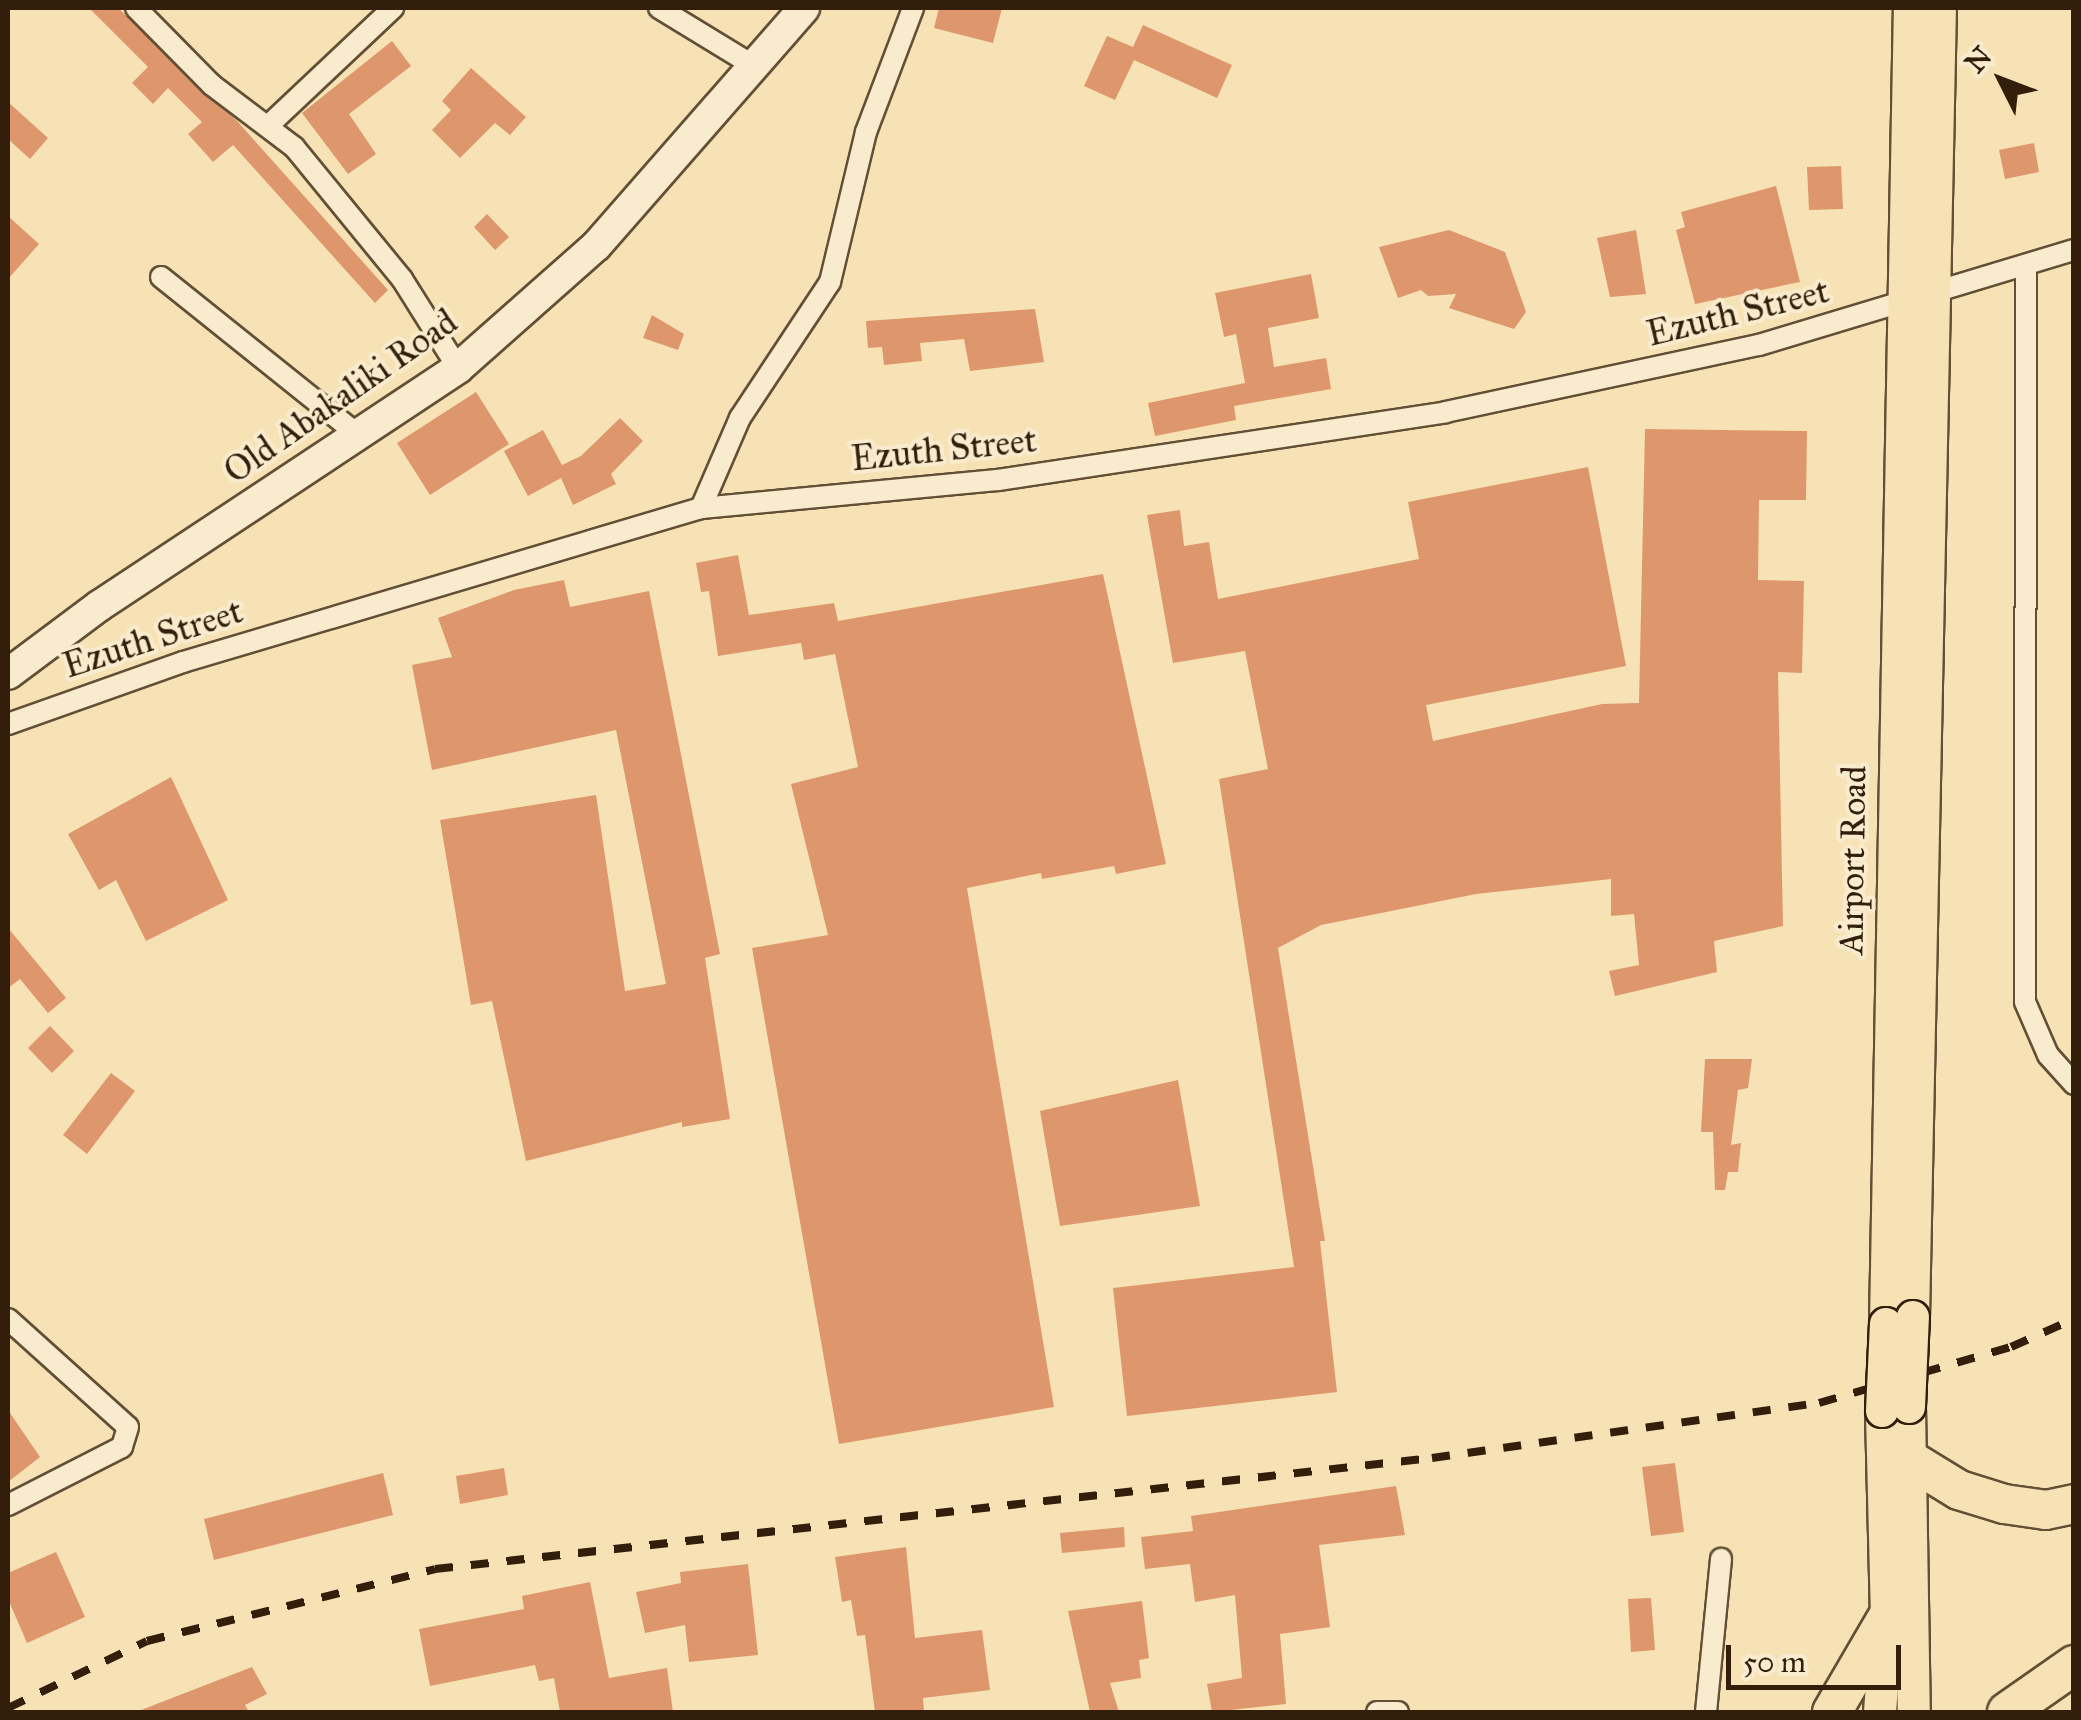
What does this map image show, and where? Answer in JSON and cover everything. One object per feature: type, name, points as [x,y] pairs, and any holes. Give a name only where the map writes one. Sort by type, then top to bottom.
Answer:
[{"type":"highway","points":[[1910,1460],[1959,1490],[2004,1504],[2046,1510],[2074,1504]]},
{"type":"highway","points":[[1832,1712],[1887,1618]]},
{"type":"highway","points":[[2008,1712],[2074,1665]]},
{"type":"main road","name":"Old Abakaliki Road","points":[[8,674],[99,606],[361,436],[458,368],[596,246],[804,8]]},
{"type":"main road","name":"Airport Road","points":[[1880,1712],[1900,1320],[1919,299],[1910,8]]},
{"type":"main road","name":"Airport Road","points":[[1919,299],[1940,8]]},
{"type":"main road","name":"Airport Road","points":[[1895,1409],[1910,1460],[1914,1712]]},
{"type":"street","points":[[136,8],[212,85],[270,123],[361,225],[458,368]]},
{"type":"street","points":[[270,123],[392,8]]},
{"type":"street","points":[[658,8],[754,66]]},
{"type":"street","points":[[701,508],[740,418],[830,282],[866,132],[913,8]]},
{"type":"street","name":"Ezuth Street","points":[[8,724],[183,662],[701,508],[998,480],[1446,412],[1759,345],[2074,250]]},
{"type":"street","points":[[2026,265],[2025,1002],[2048,1055],[2074,1084]]},
{"type":"street","points":[[161,277],[361,436]]},
{"type":"street","points":[[8,1319],[128,1427],[122,1447],[8,1505]]},
{"type":"street","points":[[1706,1712],[1721,1559]]},
{"type":"street","points":[[1377,1712],[1398,1712]]},
{"type":"building","points":[[89,8],[118,8],[238,122],[388,290],[375,303],[233,145],[213,162],[188,134],[202,122],[168,88],[153,104],[132,83],[148,67]]},
{"type":"building","points":[[939,8],[1002,8],[993,43],[934,28]]},
{"type":"building","points":[[1143,25],[1232,65],[1217,98],[1134,60],[1115,100],[1084,86],[1107,36],[1133,47]]},
{"type":"building","points":[[392,41],[411,66],[349,114],[376,154],[348,174],[302,113]]},
{"type":"building","points":[[471,68],[526,117],[510,135],[495,123],[460,158],[432,130],[451,110],[442,101]]},
{"type":"building","points":[[8,102],[48,138],[30,159],[8,139]]},
{"type":"building","points":[[2034,143],[2039,172],[2005,179],[1999,150]]},
{"type":"building","points":[[1841,166],[1843,209],[1809,210],[1807,167]]},
{"type":"building","points":[[1776,186],[1800,282],[1695,304],[1676,230],[1685,227],[1681,212]]},
{"type":"building","points":[[487,214],[509,237],[495,250],[474,227]]},
{"type":"building","points":[[8,216],[39,244],[8,279]]},
{"type":"building","points":[[1449,230],[1505,252],[1526,312],[1514,329],[1449,308],[1456,294],[1428,296],[1421,290],[1398,298],[1379,247]]},
{"type":"building","points":[[1636,230],[1646,294],[1610,297],[1597,238]]},
{"type":"building","points":[[1311,274],[1319,318],[1268,328],[1274,367],[1326,358],[1331,389],[1234,406],[1236,420],[1155,436],[1148,403],[1245,383],[1236,334],[1224,337],[1215,293]]},
{"type":"building","points":[[1035,309],[1044,362],[970,371],[964,339],[920,343],[922,361],[884,365],[882,347],[868,348],[866,321]]},
{"type":"building","points":[[652,315],[684,334],[678,350],[643,338]]},
{"type":"building","points":[[476,392],[509,444],[430,495],[397,443]]},
{"type":"building","points":[[620,418],[643,441],[611,474],[616,484],[573,505],[561,478],[528,496],[504,451],[543,430],[562,465],[581,456]]},
{"type":"building","points":[[1645,429],[1807,431],[1806,500],[1759,500],[1758,580],[1804,581],[1802,673],[1778,672],[1783,926],[1714,941],[1717,972],[1615,996],[1609,971],[1639,965],[1634,914],[1611,916],[1611,879],[1476,894],[1321,925],[1278,948],[1325,1241],[1320,1241],[1337,1392],[1127,1416],[1113,1288],[1294,1267],[1219,779],[1268,769],[1245,651],[1173,663],[1147,515],[1180,510],[1184,546],[1209,542],[1218,599],[1419,559],[1408,502],[1588,467],[1626,666],[1426,705],[1433,741],[1602,704],[1639,703]]},
{"type":"building","points":[[738,555],[749,615],[834,603],[838,621],[1103,574],[1166,864],[1116,874],[1114,866],[1042,879],[1041,873],[967,888],[1054,1407],[839,1444],[752,948],[828,935],[791,784],[858,767],[835,654],[804,660],[801,643],[718,656],[709,591],[701,592],[696,563]]},
{"type":"building","points":[[564,580],[570,607],[649,591],[720,954],[705,958],[730,1119],[682,1127],[682,1122],[526,1161],[492,1001],[471,1005],[440,820],[596,795],[625,991],[666,984],[616,730],[432,770],[412,665],[452,657],[438,618],[514,590]]},
{"type":"building","points":[[171,777],[228,900],[146,941],[116,880],[99,890],[68,834]]},
{"type":"building","points":[[8,928],[66,998],[48,1013],[20,979],[8,988]]},
{"type":"building","points":[[50,1026],[74,1051],[52,1073],[28,1048]]},
{"type":"building","points":[[1705,1059],[1752,1059],[1748,1088],[1738,1090],[1731,1145],[1741,1143],[1738,1172],[1728,1172],[1725,1190],[1715,1190],[1713,1132],[1701,1132]]},
{"type":"building","points":[[111,1073],[135,1091],[87,1154],[63,1135]]},
{"type":"building","points":[[1178,1080],[1200,1206],[1060,1226],[1040,1111]]},
{"type":"building","points":[[8,1410],[40,1457],[8,1482]]},
{"type":"building","points":[[1675,1463],[1684,1532],[1651,1536],[1642,1467]]},
{"type":"building","points":[[504,1468],[508,1495],[460,1504],[456,1476]]},
{"type":"building","points":[[383,1473],[393,1515],[214,1560],[204,1519]]},
{"type":"building","points":[[1396,1486],[1405,1535],[1319,1545],[1330,1627],[1280,1634],[1286,1704],[1212,1712],[1207,1684],[1242,1678],[1235,1595],[1195,1602],[1190,1564],[1145,1569],[1141,1537],[1193,1531],[1191,1516]]},
{"type":"building","points":[[1124,1527],[1125,1547],[1062,1553],[1060,1533]]},
{"type":"building","points":[[906,1547],[915,1638],[982,1630],[990,1690],[923,1698],[924,1712],[875,1712],[865,1635],[857,1636],[851,1600],[842,1602],[835,1557]]},
{"type":"building","points":[[56,1552],[85,1617],[27,1643],[8,1599],[8,1573]]},
{"type":"building","points":[[748,1564],[758,1655],[689,1662],[685,1625],[645,1633],[636,1592],[681,1583],[680,1572]]},
{"type":"building","points":[[590,1582],[609,1678],[667,1668],[673,1712],[560,1712],[554,1678],[539,1681],[535,1665],[430,1686],[419,1629],[524,1609],[522,1596]]},
{"type":"building","points":[[1651,1598],[1655,1650],[1631,1652],[1628,1599]]},
{"type":"building","points":[[1142,1601],[1149,1658],[1139,1660],[1141,1678],[1110,1683],[1119,1712],[1090,1712],[1068,1611]]},
{"type":"building","points":[[252,1667],[267,1694],[245,1705],[249,1712],[136,1712]]},
{"type":"railway","points":[[8,1708],[147,1641],[435,1569],[1432,1458],[1819,1403],[2011,1347],[2074,1319]]}]
